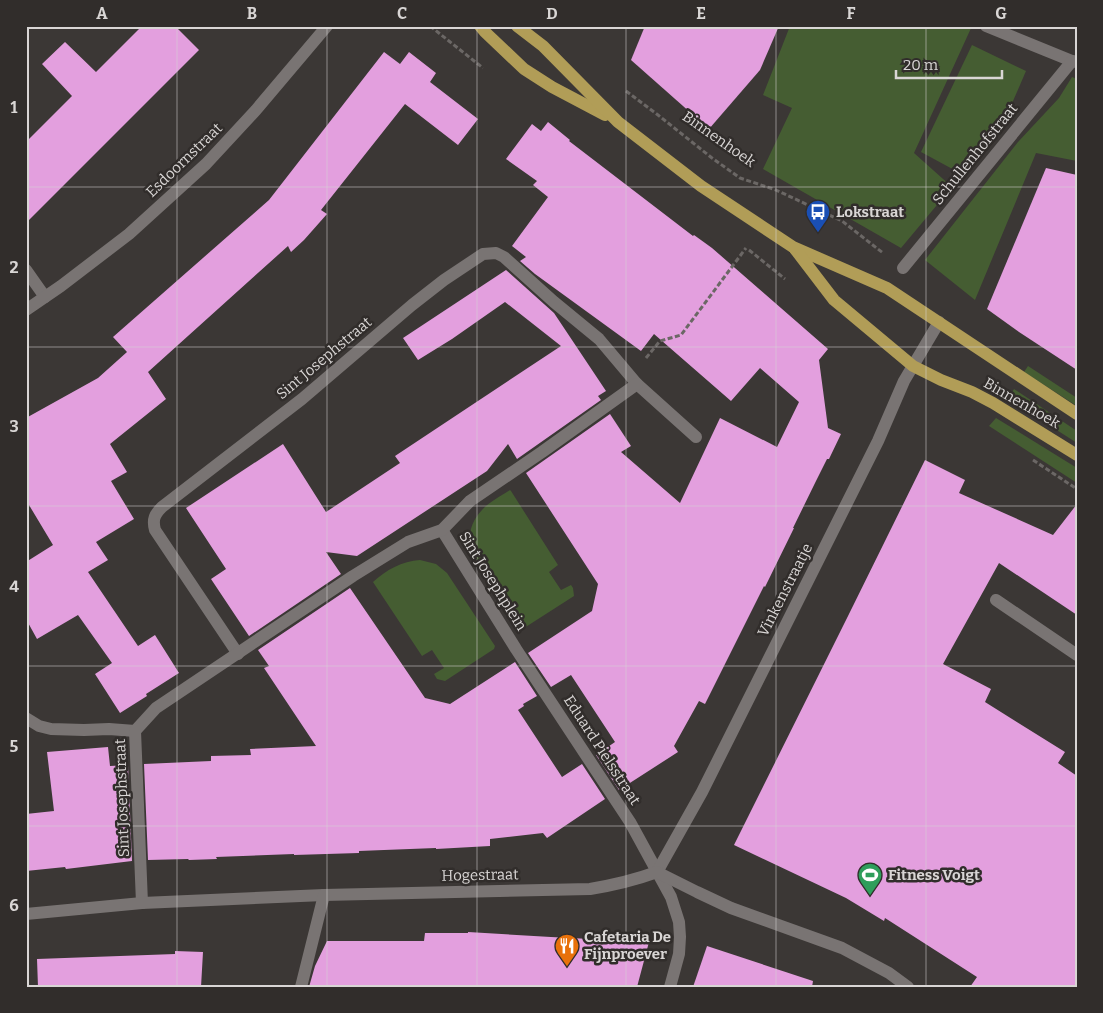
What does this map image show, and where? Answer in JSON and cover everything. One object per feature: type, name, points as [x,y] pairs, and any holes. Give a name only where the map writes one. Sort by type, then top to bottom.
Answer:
[{"type":"main road","name":"Binnenhoek","points":[[480,26],[524,69],[552,87],[618,122]]},
{"type":"main road","name":"Binnenhoek","points":[[517,26],[543,46],[618,122],[702,186],[793,246],[887,288],[1077,414]]},
{"type":"main road","name":"Binnenhoek","points":[[793,246],[834,300],[913,366],[993,403],[1077,455]]},
{"type":"street","name":"Esdoornstraat","points":[[26,310],[129,234],[206,164],[256,110],[327,26]]},
{"type":"street","name":"Schullenhofstraat","points":[[903,268],[1074,62],[986,26]]},
{"type":"street","name":"Sint Josephstraat","points":[[238,654],[155,530],[153,519],[156,513],[162,506],[302,399],[412,305],[444,280],[483,254],[496,253],[504,257],[554,302],[600,339],[637,384],[696,436]]},
{"type":"street","points":[[26,270],[44,297]]},
{"type":"street","name":"Vinkenstraatje","points":[[657,872],[702,792],[878,441],[904,382],[939,322]]},
{"type":"street","name":"Sint Josephstraat","points":[[142,903],[135,731],[156,708],[408,542],[442,530],[470,500],[542,452],[637,384]]},
{"type":"street","name":"Sint Josephplein","points":[[442,530],[516,649]]},
{"type":"street","points":[[996,600],[1077,654]]},
{"type":"street","name":"Eduard Pielsstraat","points":[[516,649],[614,796],[671,897],[679,922],[679,954],[670,987]]},
{"type":"street","points":[[26,718],[39,726],[51,729],[135,731]]},
{"type":"street","points":[[657,872],[732,908],[842,948],[889,973],[908,987]]},
{"type":"street","name":"Hogestraat","points":[[26,914],[142,903],[324,895],[590,889],[639,879],[657,872]]},
{"type":"street","points":[[300,987],[324,895]]},
{"type":"path","points":[[430,26],[484,69]]},
{"type":"path","name":"Binnenhoek","points":[[620,87],[740,178],[776,190],[842,221],[903,268]]},
{"type":"path","points":[[637,384],[644,360],[660,341],[681,335],[746,248]]},
{"type":"green space","points":[[790,26],[972,26],[914,153],[952,187],[901,248],[763,169],[792,108],[763,95]]},
{"type":"green space","points":[[972,45],[1026,71],[1010,108],[958,172],[921,152]]},
{"type":"green space","points":[[1072,77],[1077,79],[1077,161],[1036,153],[975,300],[925,260],[1018,142],[1059,98]]},
{"type":"green space","points":[[1028,366],[1077,398],[1077,406],[1024,372]]},
{"type":"green space","points":[[1014,389],[1077,431],[1077,443],[1008,399]]},
{"type":"green space","points":[[996,418],[1077,468],[1077,483],[989,426]]},
{"type":"green space","points":[[510,490],[558,565],[549,572],[561,590],[571,585],[574,596],[521,630],[480,568],[475,559],[470,540],[475,520],[482,510]]},
{"type":"green space","points":[[420,560],[436,564],[447,573],[495,646],[494,649],[445,681],[437,679],[434,674],[444,668],[432,650],[422,656],[373,582],[395,567],[407,562]]},
{"type":"building","points":[[142,26],[175,26],[199,50],[26,223],[26,142],[72,96],[42,64],[65,42],[96,72]]},
{"type":"building","points":[[645,26],[779,26],[760,70],[709,129],[631,60]]},
{"type":"building","points":[[384,52],[400,64],[409,52],[436,73],[430,82],[478,119],[458,145],[405,104],[321,210],[327,214],[304,240],[291,252],[288,246],[148,372],[166,399],[110,444],[127,472],[111,481],[134,519],[96,542],[108,560],[88,572],[138,646],[155,635],[179,673],[120,713],[95,674],[112,663],[78,615],[37,639],[26,619],[26,562],[53,545],[26,500],[26,418],[98,378],[127,352],[113,337],[269,200]]},
{"type":"building","points":[[548,122],[569,141],[693,236],[712,248],[828,349],[819,360],[828,428],[841,434],[705,704],[699,701],[674,746],[678,752],[619,790],[596,755],[615,742],[571,675],[551,687],[528,653],[592,611],[598,584],[526,473],[610,414],[631,446],[621,452],[680,503],[720,418],[777,447],[799,402],[760,368],[731,401],[654,334],[641,351],[520,261],[526,257],[512,246],[548,197],[533,185],[537,181],[506,159],[532,124],[541,131]]},
{"type":"building","points":[[1046,168],[1077,175],[1077,370],[987,309]]},
{"type":"building","points":[[506,270],[554,313],[606,391],[598,396],[601,400],[517,459],[508,444],[487,471],[357,556],[326,552],[341,574],[249,636],[211,579],[226,569],[186,508],[283,444],[326,512],[400,463],[395,456],[561,346],[505,302],[418,360],[403,338]]},
{"type":"building","points":[[925,460],[965,480],[959,493],[1053,535],[1077,504],[1077,615],[999,563],[943,664],[991,689],[985,702],[1065,752],[1058,763],[1077,776],[1077,987],[970,987],[977,977],[885,918],[884,921],[846,898],[734,845]]},
{"type":"building","points":[[350,588],[425,698],[450,704],[515,662],[537,696],[523,704],[524,706],[518,710],[562,777],[582,764],[605,799],[547,838],[543,833],[490,839],[490,846],[359,851],[359,853],[216,857],[217,859],[148,860],[144,764],[211,761],[211,756],[251,755],[250,749],[316,746],[264,668],[269,666],[258,650]]},
{"type":"building","points":[[108,747],[110,766],[128,765],[132,861],[66,869],[65,867],[26,871],[26,814],[54,811],[47,752]]},
{"type":"building","points":[[468,932],[649,942],[637,987],[309,987],[315,966],[327,941],[424,941],[425,933]]},
{"type":"building","points":[[707,946],[813,981],[812,987],[693,987]]},
{"type":"building","points":[[175,951],[203,952],[201,987],[38,987],[37,959],[175,954]]},
{"type":"place","name":"Lokstraat","points":[[818,233]]},
{"type":"place","name":"Fitness Voigt","points":[[870,896]]},
{"type":"place","name":"Cafetaria De Fijnproever","points":[[567,967]]}]
